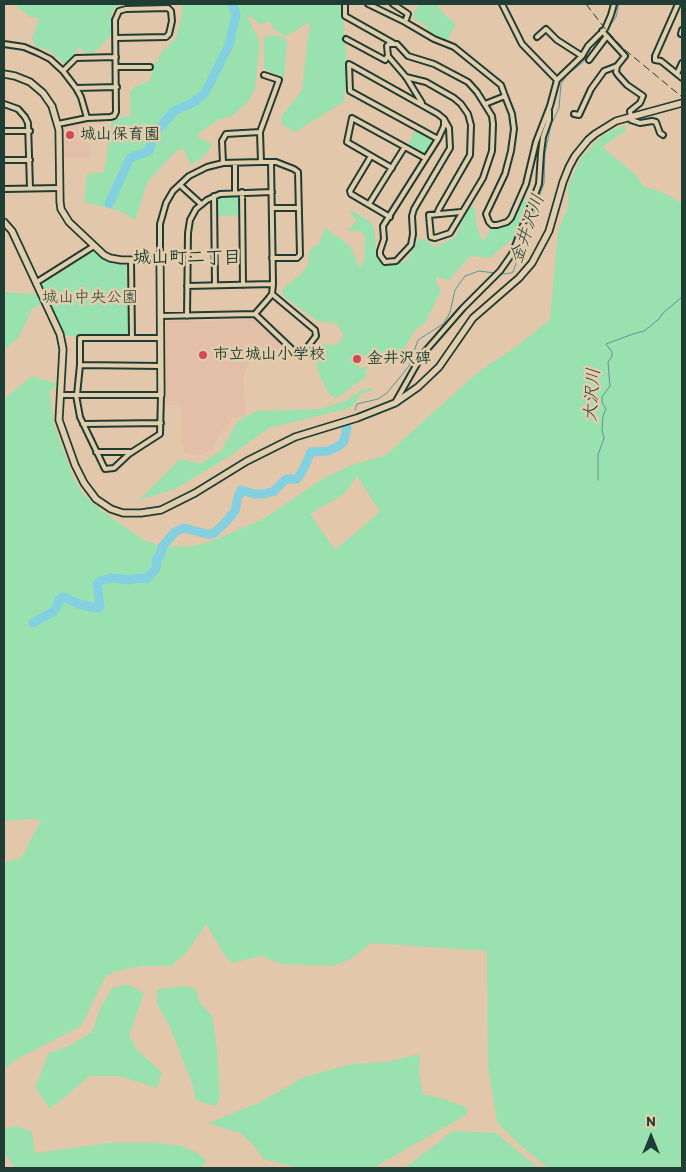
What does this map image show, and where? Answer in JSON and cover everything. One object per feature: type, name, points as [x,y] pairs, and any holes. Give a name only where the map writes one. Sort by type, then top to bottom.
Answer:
[{"type":"street","points":[[344,4],[345,16],[397,44],[408,56],[434,64],[468,82],[477,92],[492,116],[494,124],[492,151],[483,178],[450,232],[435,238],[431,237],[429,215],[461,212]]},
{"type":"street","points":[[368,4],[434,39],[454,47],[501,85],[512,114],[514,129],[506,174],[486,214],[492,225],[501,225],[511,218],[529,176],[536,142],[550,106],[556,80],[582,56],[588,46],[605,34]]},
{"type":"street","points":[[393,4],[408,14],[405,22]]},
{"type":"street","points":[[502,4],[522,44],[556,80]]},
{"type":"street","points":[[589,60],[605,34],[614,4]]},
{"type":"street","points":[[678,4],[654,60],[661,61],[682,78]]},
{"type":"street","points":[[58,124],[87,118],[114,116],[116,112],[117,87],[116,67],[116,38],[116,14],[122,9],[168,8],[171,11],[172,21],[169,34],[166,37],[116,38]]},
{"type":"street","points":[[536,37],[546,29],[557,40],[582,56]]},
{"type":"street","points":[[605,34],[625,56],[617,66],[616,72],[627,85],[643,96],[640,103],[630,111],[630,117],[634,122],[652,120],[656,122],[660,133],[663,135]]},
{"type":"street","points":[[346,39],[385,60],[388,56]]},
{"type":"street","points":[[393,43],[387,46],[388,56],[406,77],[422,104]]},
{"type":"street","points":[[4,44],[34,51],[50,60],[63,71],[76,88],[84,104],[87,118]]},
{"type":"street","points":[[63,71],[76,58],[116,57]]},
{"type":"street","points":[[677,74],[682,63]]},
{"type":"street","points":[[438,139],[350,91],[349,64],[438,114],[444,120],[449,128],[450,148],[414,209],[411,244],[396,260],[388,263],[383,259],[380,251],[384,239],[383,226],[438,139],[444,126],[444,120]]},
{"type":"street","points":[[574,114],[579,115],[591,88],[604,71],[610,67],[617,66]]},
{"type":"street","points":[[116,67],[150,67]]},
{"type":"street","points":[[4,74],[23,79],[43,93],[52,106],[58,124],[60,202],[64,214],[74,227],[110,258],[160,260]]},
{"type":"street","points":[[261,162],[260,132],[279,80],[264,75]]},
{"type":"street","points":[[406,77],[426,82],[454,98],[468,114],[471,125],[470,155],[437,214]]},
{"type":"street","points":[[76,88],[117,87]]},
{"type":"street","points":[[485,104],[505,96]]},
{"type":"street","points":[[4,222],[12,231],[60,334],[63,349],[59,420],[75,465],[84,483],[96,499],[111,509],[123,513],[161,510],[195,493],[247,461],[295,437],[357,418],[395,403],[428,379],[449,354],[473,318],[519,278],[532,263],[550,231],[569,167],[583,146],[605,127],[630,117],[682,103]]},
{"type":"street","points":[[4,104],[15,107],[23,114],[28,123],[30,131],[30,188]]},
{"type":"street","points":[[395,403],[422,355],[462,308],[500,271],[512,254],[537,192],[543,138],[549,120],[550,106]]},
{"type":"street","points":[[392,168],[347,142],[352,118],[425,158]]},
{"type":"street","points":[[4,131],[30,131]]},
{"type":"street","points":[[223,163],[222,141],[226,134],[260,132]]},
{"type":"street","points":[[369,204],[404,148]]},
{"type":"street","points":[[371,156],[350,191],[351,194],[390,216]]},
{"type":"street","points":[[4,160],[30,160]]},
{"type":"street","points":[[160,316],[255,314],[272,294],[272,162]]},
{"type":"street","points":[[160,338],[80,338],[80,366],[76,395],[78,413],[105,469],[114,468],[133,452],[160,434],[161,366],[160,224],[162,215],[174,191],[197,171],[223,163],[272,162],[294,169],[298,172],[300,255],[297,258],[272,258]]},
{"type":"street","points":[[235,163],[235,192]]},
{"type":"street","points":[[180,185],[201,204]]},
{"type":"street","points":[[4,189],[59,188]]},
{"type":"street","points":[[187,316],[189,227],[193,214],[201,204],[214,196],[235,192],[272,192]]},
{"type":"street","points":[[242,192],[243,285]]},
{"type":"street","points":[[214,196],[214,285]]},
{"type":"street","points":[[272,208],[299,208]]},
{"type":"street","points":[[37,282],[94,246]]},
{"type":"street","points":[[131,260],[132,338]]},
{"type":"street","points":[[187,286],[273,284]]},
{"type":"street","points":[[255,314],[297,354],[302,354],[316,336],[314,330],[272,294]]},
{"type":"street","points":[[80,366],[161,366]]},
{"type":"street","points":[[60,396],[161,395]]},
{"type":"street","points":[[83,424],[161,423]]},
{"type":"street","points":[[96,452],[133,452]]},
{"type":"shaded area","points":[[91,121],[90,158],[63,158],[64,125]]},
{"type":"shaded area","points":[[253,318],[297,358],[294,361],[285,352],[264,347],[259,350],[243,375],[246,415],[233,418],[216,439],[213,450],[196,456],[185,453],[182,443],[181,405],[165,405],[165,323],[167,321],[248,320]]},
{"type":"green space","points":[[14,4],[121,4],[111,11],[113,23],[111,35],[93,53],[87,54],[79,47],[66,65],[49,50],[36,47],[32,38],[39,18],[30,17]]},
{"type":"green space","points":[[182,4],[342,4],[347,65],[344,102],[295,132],[281,124],[282,116],[302,90],[310,22],[286,36],[275,30],[269,21],[261,25],[250,16],[248,18],[260,43],[255,88],[249,101],[232,116],[218,120],[200,132],[198,136],[201,139],[213,144],[204,156],[191,165],[183,149],[176,151],[148,181],[135,220],[120,211],[84,202],[87,174],[104,172],[112,120],[131,115],[130,91],[136,86],[150,81],[154,65],[163,51],[176,38],[182,15]]},
{"type":"green space","points":[[421,4],[436,4],[456,24],[447,41],[427,32],[428,27],[414,19],[414,10]]},
{"type":"green space","points":[[274,35],[284,38],[287,42],[284,78],[264,69],[264,40],[266,36]]},
{"type":"green space","points":[[626,126],[625,131],[602,147],[636,175],[643,186],[664,193],[682,203],[682,1168],[548,1168],[521,1146],[497,1122],[488,1066],[487,951],[371,943],[351,959],[332,966],[281,964],[261,956],[232,963],[224,954],[206,924],[186,953],[171,966],[142,966],[116,971],[105,977],[81,1026],[17,1059],[4,1069],[4,982],[6,981],[4,977],[4,863],[22,857],[41,820],[4,821],[4,399],[32,376],[57,384],[50,392],[54,425],[73,477],[84,495],[103,512],[144,540],[164,547],[193,546],[212,541],[263,519],[324,478],[352,465],[386,455],[477,373],[513,349],[550,320],[558,231],[568,206],[568,186],[581,158],[603,135],[619,127]],"holes":[[[357,476],[380,512],[335,550],[310,514],[344,494]]]},
{"type":"green space","points":[[416,129],[433,138],[434,141],[425,155],[407,146]]},
{"type":"green space","points":[[232,195],[240,197],[240,216],[216,216],[216,201],[218,197]]},
{"type":"green space","points":[[526,197],[532,203],[523,225],[514,238],[491,258],[470,256],[449,280],[436,277],[436,282],[441,291],[425,323],[415,330],[403,351],[379,354],[373,360],[365,355],[359,357],[357,364],[360,368],[368,367],[365,372],[367,376],[335,399],[328,392],[318,372],[315,355],[322,344],[336,345],[342,340],[343,334],[336,323],[318,321],[284,297],[282,289],[301,274],[308,264],[309,250],[319,244],[325,228],[350,246],[360,268],[364,261],[365,237],[361,231],[348,231],[357,221],[350,213],[351,210],[372,223],[375,234],[376,257],[382,264],[406,262],[419,238],[426,240],[434,247],[456,237],[469,204],[475,208],[477,228],[482,240],[486,238],[491,229],[510,224]]},
{"type":"green space","name":"城山中央公園","points":[[90,253],[95,253],[113,264],[126,264],[129,332],[124,336],[67,336],[41,285]]},
{"type":"green space","points":[[4,292],[44,295],[46,301],[32,309],[19,337],[4,350]]},
{"type":"green space","points":[[369,388],[374,390],[361,394],[352,407],[269,428],[230,456],[173,490],[139,500],[180,459],[200,464],[221,451],[238,421],[257,411],[319,409],[346,401],[358,392]]},
{"type":"green space","points":[[127,984],[144,993],[129,1036],[138,1051],[162,1072],[157,1088],[119,1076],[90,1076],[50,1109],[35,1087],[49,1053],[69,1046],[92,1032],[99,1011],[112,988]]},
{"type":"green space","points":[[185,986],[197,990],[199,1002],[212,1016],[217,1049],[220,1098],[215,1106],[195,1099],[193,1086],[169,1025],[157,1004],[157,989]]},
{"type":"green space","points":[[420,1054],[419,1074],[423,1094],[441,1098],[468,1108],[466,1115],[373,1168],[299,1168],[263,1159],[255,1147],[242,1134],[208,1123],[259,1103],[304,1077],[351,1064],[386,1062]]},
{"type":"green space","points":[[17,1126],[32,1132],[35,1153],[108,1143],[156,1143],[182,1146],[198,1153],[207,1162],[200,1168],[15,1168],[4,1153],[4,1129]]},
{"type":"green space","points":[[453,1131],[496,1133],[538,1168],[405,1168]]},
{"type":"waterway","points":[[109,204],[130,158],[149,151],[153,135],[174,111],[194,102],[205,93],[229,45],[236,14],[232,4]]},
{"type":"waterway","name":"金井沢川","points":[[606,32],[616,17],[619,4]]},
{"type":"waterway","name":"金井沢川","points":[[355,410],[357,404],[378,399],[387,393],[409,366],[418,340],[443,324],[450,312],[455,290],[465,276],[479,271],[503,274],[513,272],[544,183],[545,153],[551,125],[559,108],[561,84],[567,75],[582,63],[604,35]]},
{"type":"waterway","name":"大沢川","points":[[598,480],[598,455],[604,438],[602,430],[603,416],[606,409],[602,402],[602,397],[610,386],[608,362],[612,356],[612,352],[606,344],[644,331],[682,297]]},
{"type":"waterway","name":"金井沢川","points":[[33,623],[53,612],[59,600],[63,597],[82,605],[100,607],[97,584],[100,581],[111,578],[146,579],[157,566],[156,560],[161,554],[162,547],[175,532],[184,528],[213,534],[235,511],[241,490],[254,494],[264,494],[274,491],[286,479],[297,479],[311,452],[328,451],[339,446],[344,441],[347,428]]},
{"type":"railway","points":[[586,4],[624,49],[682,97]]},
{"type":"place","name":"城山保育園","points":[[70,135]]},
{"type":"place","name":"市立城山小学校","points":[[203,355]]},
{"type":"place","name":"金井沢碑","points":[[357,359]]},
{"type":"district","name":"城山町二丁目","points":[[187,258]]}]
